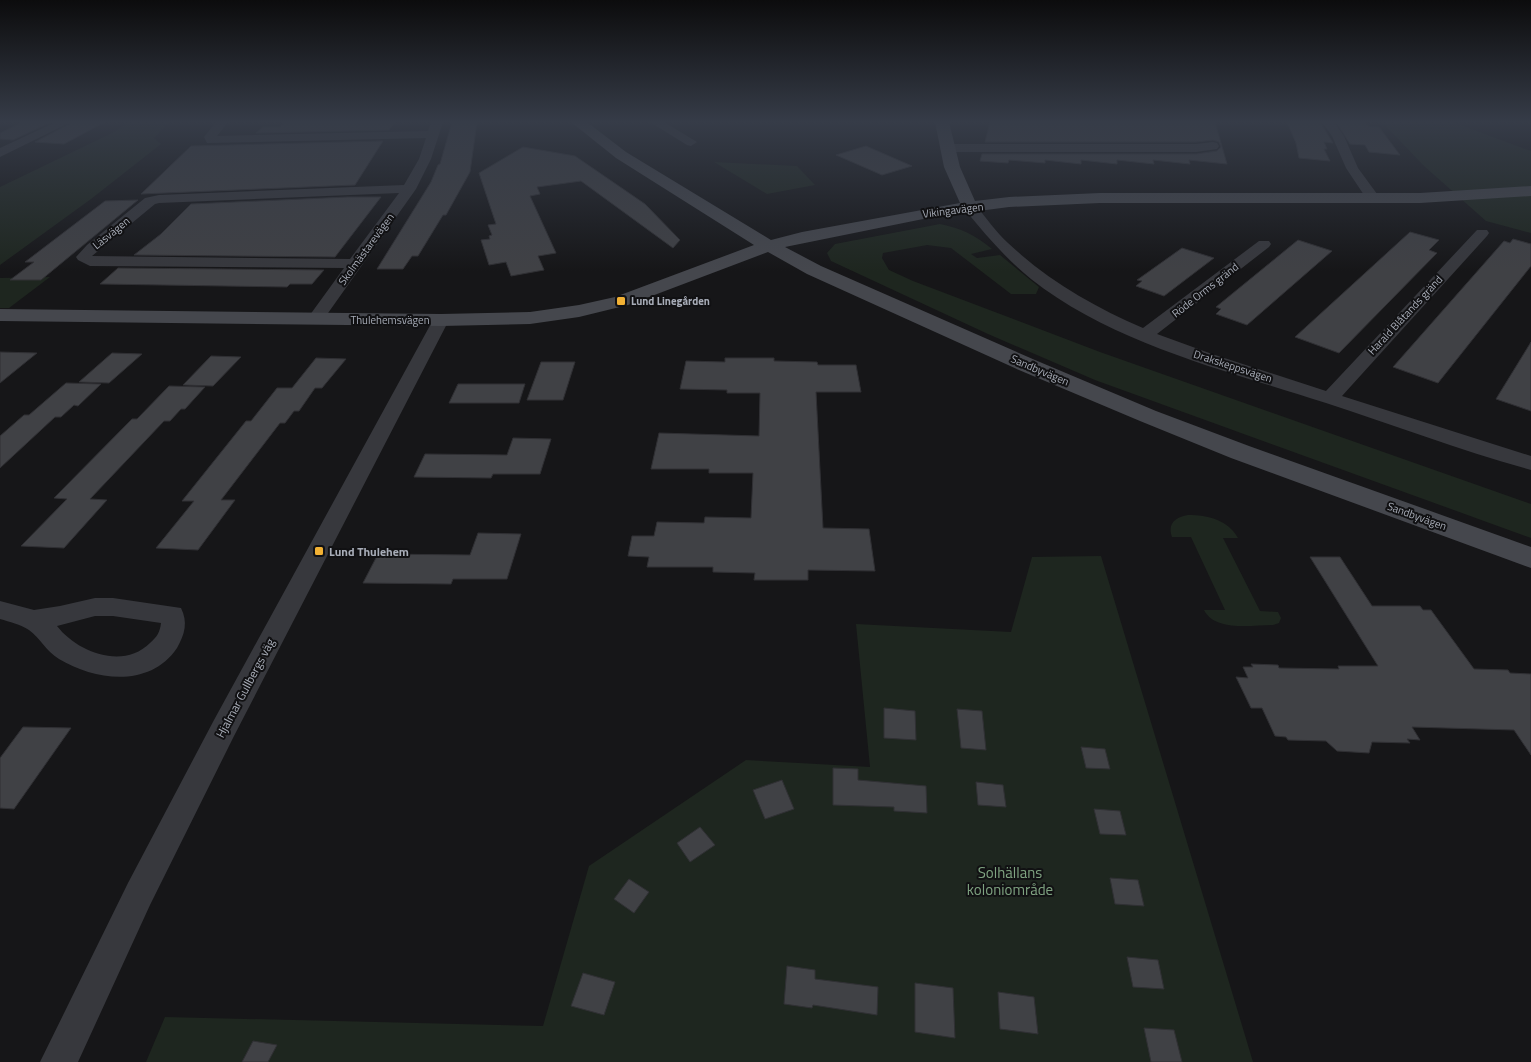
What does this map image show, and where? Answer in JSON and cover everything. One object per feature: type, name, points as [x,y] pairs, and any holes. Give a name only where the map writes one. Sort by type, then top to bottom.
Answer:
[{"type":"street","name":"Skolmästarevägen","points":[[315,319],[409,189],[418,172]]},
{"type":"street","name":"Sandbyvägen","points":[[647,172],[742,232],[814,270],[1009,357],[1148,416],[1531,558]]},
{"type":"street","points":[[953,172],[958,187],[971,208]]},
{"type":"street","points":[[1354,172],[1372,198]]},
{"type":"street","name":"Läsvägen","points":[[355,264],[105,261],[90,260],[83,257],[150,202],[158,199],[409,189]]},
{"type":"street","name":"Vikingavägen","points":[[768,246],[874,222],[1032,201],[1137,197],[1448,197],[1531,191]]},
{"type":"street","name":"Drakskeppsvägen","points":[[971,208],[999,244],[1042,281],[1095,313],[1145,336],[1531,463]]},
{"type":"street","name":"Harald Blåtands gränd","points":[[1330,398],[1482,233]]},
{"type":"street","name":"Röde Orms gränd","points":[[1145,336],[1264,244]]},
{"type":"street","name":"Thulehemsvägen","points":[[0,315],[441,320],[530,318],[596,307],[674,283],[768,246]]},
{"type":"street","name":"Hjalmar Gullbergs väg","points":[[59,1062],[139,894],[224,728],[441,320]]},
{"type":"street","points":[[0,610],[33,620],[47,630],[54,641],[76,656],[107,666],[124,667],[141,663],[156,654],[172,636],[174,624],[172,616],[113,607],[95,607],[60,616],[33,620]]},
{"type":"green space","points":[[32,172],[126,172],[0,265],[0,187]]},
{"type":"green space","points":[[730,172],[802,172],[815,185],[767,194]]},
{"type":"green space","points":[[1430,172],[1531,172],[1531,233],[1486,221]]},
{"type":"green space","points":[[940,224],[961,230],[986,244],[992,249],[971,254],[977,258],[1000,255],[1039,287],[1036,294],[1011,294],[951,248],[927,245],[883,253],[882,258],[889,270],[913,281],[1100,352],[1531,504],[1531,538],[1095,380],[988,334],[831,261],[827,253],[835,244]]},
{"type":"green space","points":[[50,277],[9,308],[0,308],[0,278]]},
{"type":"green space","points":[[1188,515],[1203,516],[1217,520],[1234,532],[1238,538],[1223,538],[1260,611],[1278,612],[1281,618],[1279,623],[1273,625],[1235,626],[1216,622],[1209,617],[1204,610],[1225,610],[1191,537],[1172,537],[1172,524],[1176,519]]},
{"type":"green space","name":"Solhällans koloniområde","points":[[1101,556],[1253,1062],[146,1062],[165,1017],[543,1026],[589,866],[746,760],[870,767],[856,624],[1011,632],[1032,557]]},
{"type":"building","points":[[164,172],[364,172],[355,185],[141,194]]},
{"type":"building","points":[[435,172],[470,172],[446,215],[443,215],[418,256],[412,256],[403,269],[377,269],[431,182]]},
{"type":"building","points":[[598,172],[645,204],[680,240],[673,248],[581,181],[537,187],[540,194],[530,196],[556,253],[538,256],[544,270],[511,276],[506,262],[489,265],[481,240],[490,239],[489,236],[492,235],[488,225],[496,224],[479,173]]},
{"type":"building","points":[[874,172],[893,172],[882,175]]},
{"type":"building","points":[[381,197],[335,257],[134,255],[161,234],[191,204]]},
{"type":"building","points":[[138,200],[41,280],[10,280],[34,262],[25,262],[105,201]]},
{"type":"building","points":[[1410,232],[1439,240],[1429,250],[1437,253],[1339,353],[1295,337]]},
{"type":"building","points":[[1513,239],[1531,244],[1531,266],[1438,383],[1393,367],[1504,241],[1510,243]]},
{"type":"building","points":[[1298,240],[1332,251],[1247,325],[1216,314],[1221,309],[1216,307]]},
{"type":"building","points":[[1182,248],[1214,258],[1164,296],[1136,286],[1142,281],[1137,280]]},
{"type":"building","points":[[118,268],[324,270],[312,284],[290,284],[287,287],[100,284]]},
{"type":"building","points":[[1531,342],[1531,411],[1496,399]]},
{"type":"building","points":[[0,352],[37,353],[0,383]]},
{"type":"building","points":[[112,353],[142,354],[109,383],[79,382]]},
{"type":"building","points":[[211,356],[241,357],[213,386],[183,385]]},
{"type":"building","points":[[316,358],[346,359],[322,388],[315,388],[299,411],[294,411],[285,423],[280,423],[221,500],[235,500],[198,550],[156,548],[194,501],[182,501],[246,421],[251,421],[277,388],[292,388]]},
{"type":"building","points":[[725,358],[774,358],[774,361],[817,362],[818,365],[856,365],[861,392],[816,392],[823,528],[869,529],[875,571],[808,570],[808,580],[754,580],[755,573],[713,572],[713,567],[647,567],[649,557],[628,556],[632,536],[654,536],[657,522],[704,523],[705,517],[751,518],[753,473],[709,473],[709,469],[651,469],[659,433],[759,436],[760,393],[727,393],[727,390],[680,389],[686,361],[725,362]]},
{"type":"building","points":[[541,362],[575,362],[563,400],[527,400]]},
{"type":"building","points":[[66,383],[101,384],[78,406],[74,405],[61,417],[55,417],[0,468],[0,436],[24,415],[29,415]]},
{"type":"building","points":[[458,384],[525,384],[519,403],[449,403]]},
{"type":"building","points":[[169,386],[205,387],[185,409],[181,409],[170,421],[164,421],[90,499],[107,500],[64,548],[21,546],[67,499],[54,498],[132,419],[137,419]]},
{"type":"building","points":[[513,438],[551,439],[540,474],[493,474],[491,478],[414,477],[425,454],[507,455]]},
{"type":"building","points":[[478,533],[521,534],[507,579],[453,579],[451,584],[363,583],[378,554],[470,555]]},
{"type":"building","points":[[1310,557],[1340,557],[1372,606],[1420,606],[1423,610],[1431,610],[1474,669],[1508,670],[1510,673],[1531,674],[1531,755],[1514,730],[1412,727],[1420,740],[1407,739],[1410,743],[1372,742],[1369,753],[1337,751],[1326,741],[1288,740],[1286,737],[1275,736],[1262,708],[1251,708],[1236,677],[1248,678],[1243,667],[1253,667],[1251,664],[1278,665],[1279,668],[1339,669],[1338,666],[1378,666]]},
{"type":"building","points":[[884,708],[915,711],[916,740],[884,738]]},
{"type":"building","points":[[957,709],[982,711],[986,750],[961,748]]},
{"type":"building","points":[[23,727],[71,728],[14,809],[0,808],[0,758]]},
{"type":"building","points":[[1081,747],[1105,749],[1110,769],[1086,768]]},
{"type":"building","points":[[833,768],[858,769],[858,780],[926,786],[927,813],[894,811],[894,807],[833,805]]},
{"type":"building","points":[[782,780],[794,809],[765,819],[753,790]]},
{"type":"building","points":[[976,782],[1003,785],[1006,807],[978,805]]},
{"type":"building","points":[[1094,809],[1120,811],[1126,835],[1100,834]]},
{"type":"building","points":[[700,827],[715,845],[690,862],[677,843]]},
{"type":"building","points":[[1110,878],[1138,880],[1144,906],[1115,904]]},
{"type":"building","points":[[629,879],[649,892],[634,913],[614,899]]},
{"type":"building","points":[[1127,957],[1158,960],[1164,989],[1133,987]]},
{"type":"building","points":[[787,966],[815,970],[815,979],[878,987],[877,1015],[813,1005],[812,1008],[784,1004]]},
{"type":"building","points":[[583,973],[615,982],[604,1015],[571,1006]]},
{"type":"building","points":[[915,983],[953,988],[955,1038],[915,1032]]},
{"type":"building","points":[[998,992],[1034,997],[1038,1034],[1000,1029]]},
{"type":"building","points":[[1144,1028],[1174,1030],[1182,1062],[1151,1062]]},
{"type":"building","points":[[253,1041],[277,1045],[268,1062],[242,1062]]},
{"type":"place","name":"Lund Linegården","points":[[621,301]]},
{"type":"place","name":"Lund Thulehem","points":[[319,551]]}]
